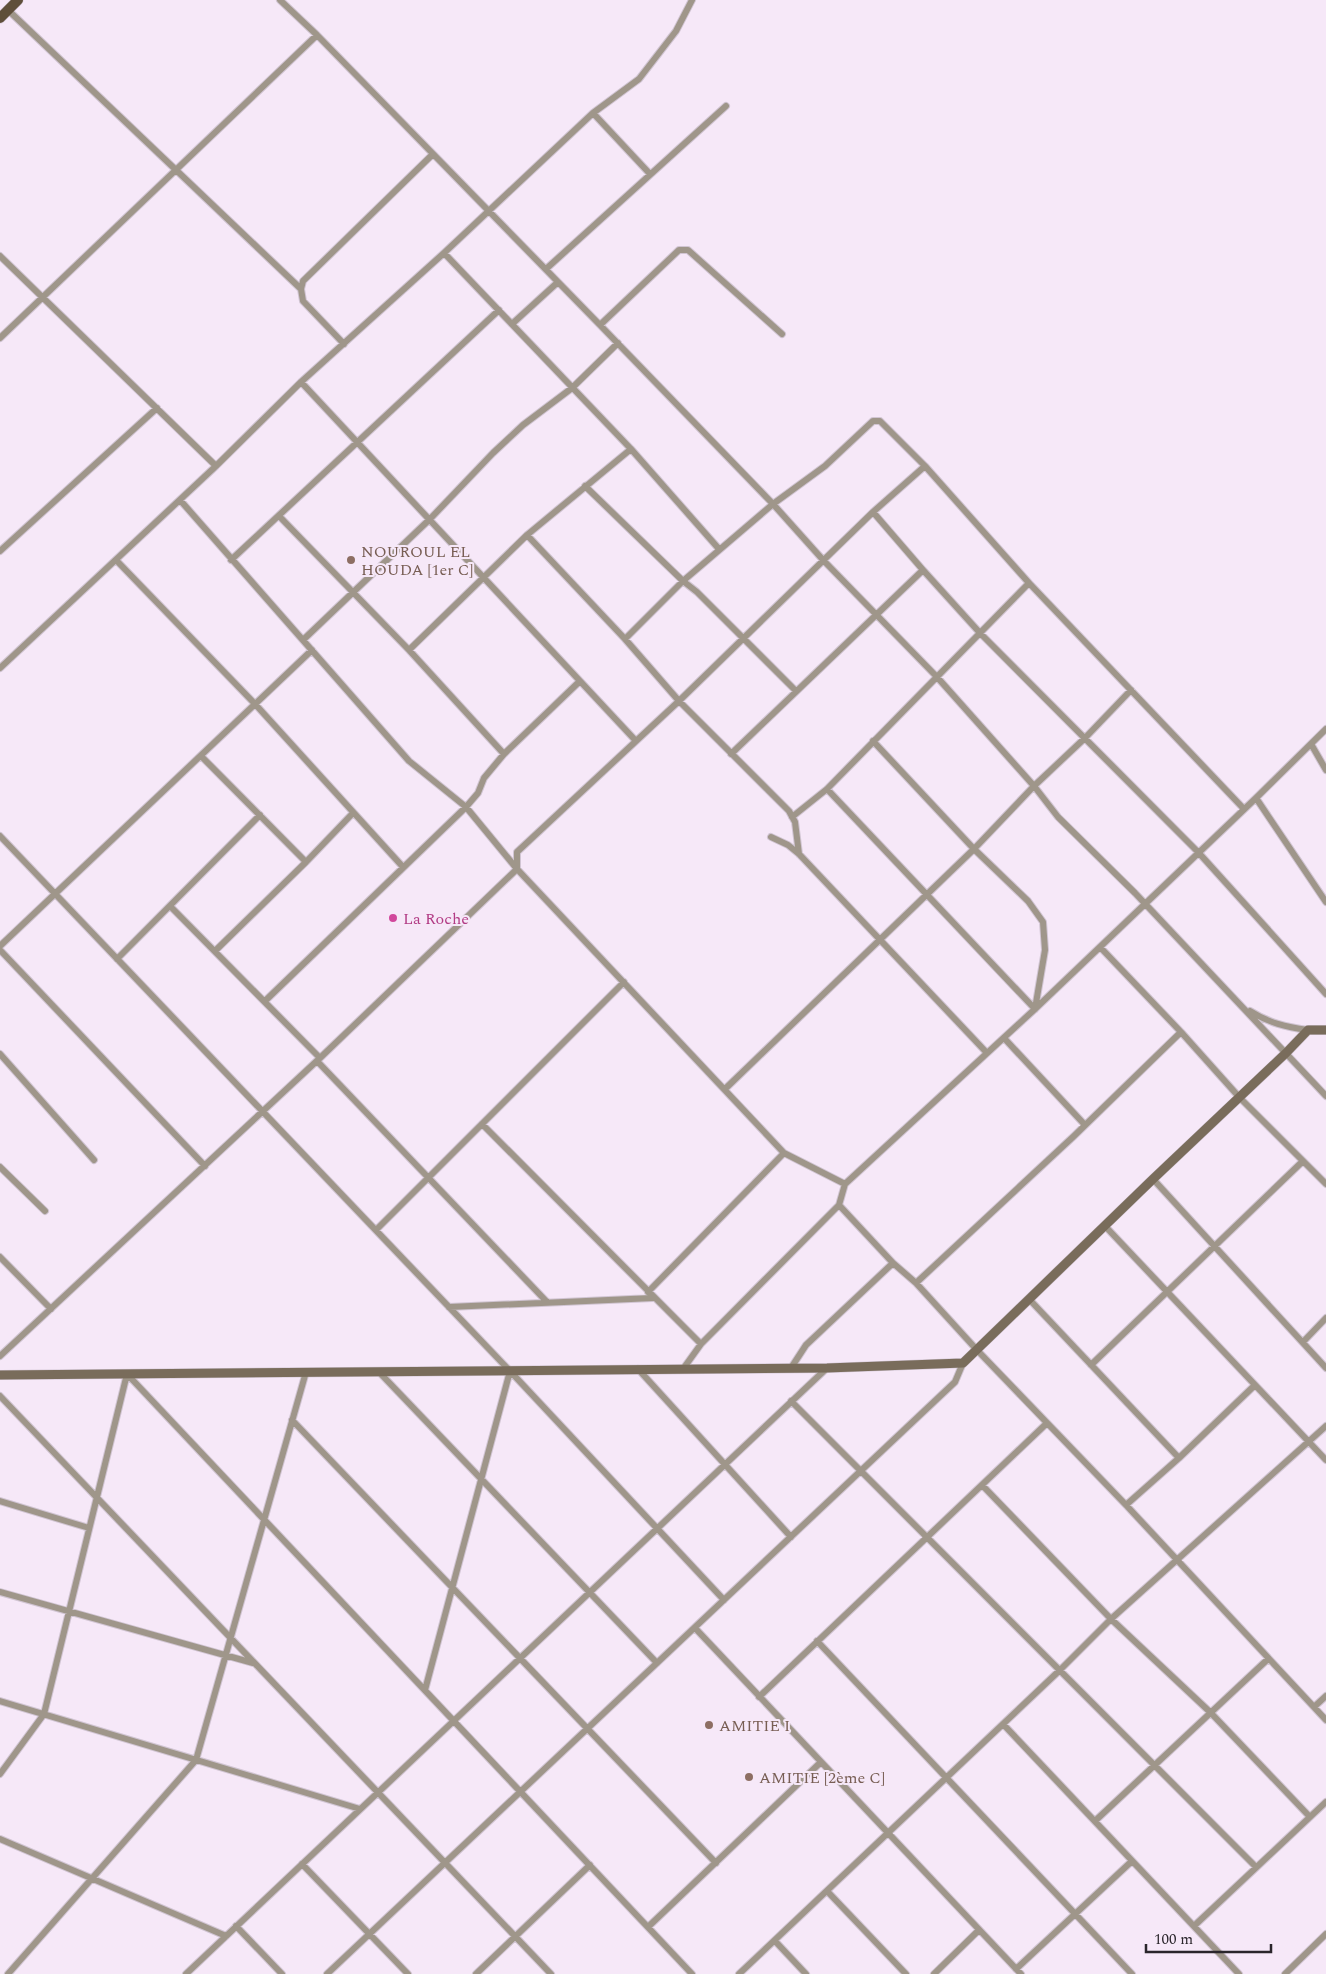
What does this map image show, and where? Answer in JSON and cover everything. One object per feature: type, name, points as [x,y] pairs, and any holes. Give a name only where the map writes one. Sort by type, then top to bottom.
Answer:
[{"type":"main road","points":[[0,18],[18,0]]},
{"type":"street","points":[[280,0],[317,35],[546,269],[773,504],[824,561],[937,677],[1034,786],[1058,817],[1145,903],[1326,1096]]},
{"type":"street","points":[[0,668],[216,466],[301,382],[594,113],[639,80],[676,31],[692,0]]},
{"type":"street","points":[[8,10],[301,289]]},
{"type":"street","points":[[0,338],[317,35]]},
{"type":"street","points":[[546,269],[726,106]]},
{"type":"street","points":[[594,113],[650,174]]},
{"type":"street","points":[[344,344],[303,301],[301,289],[303,281],[433,154]]},
{"type":"street","points":[[600,325],[679,250],[688,250],[782,334]]},
{"type":"street","points":[[444,252],[631,449],[719,550]]},
{"type":"street","points":[[0,256],[216,466]]},
{"type":"street","points":[[512,324],[558,282]]},
{"type":"street","points":[[231,560],[499,310]]},
{"type":"street","points":[[303,640],[430,519],[511,436],[572,388],[618,343]]},
{"type":"street","points":[[301,382],[636,741]]},
{"type":"street","points":[[0,551],[157,408]]},
{"type":"street","points":[[625,639],[683,581],[719,550],[773,504],[825,466],[873,421],[880,421],[925,466],[1029,583],[1244,809]]},
{"type":"street","points":[[409,650],[527,535],[631,449]]},
{"type":"street","points":[[0,1356],[319,1059],[517,868],[518,852],[678,701],[873,512],[925,466]]},
{"type":"street","points":[[584,486],[744,637],[796,691]]},
{"type":"street","points":[[180,500],[409,761],[466,807],[517,868],[784,1153],[845,1184]]},
{"type":"street","points":[[873,512],[980,633],[1198,852],[1326,994]]},
{"type":"street","points":[[279,516],[409,650],[504,754]]},
{"type":"street","points":[[527,535],[625,639],[678,701],[789,811],[795,822],[799,854]]},
{"type":"street","points":[[116,560],[255,704],[403,867]]},
{"type":"street","points":[[731,754],[923,570]]},
{"type":"street","points":[[792,817],[827,789],[1029,583]]},
{"type":"street","points":[[205,1166],[0,948],[312,650]]},
{"type":"street","points":[[264,1001],[466,807],[478,793],[484,778],[504,754],[580,681]]},
{"type":"street","points":[[725,1089],[974,849],[1034,786],[1085,738],[1131,690]]},
{"type":"street","points":[[683,1369],[700,1344],[839,1205],[845,1184],[1036,1009],[1326,729]]},
{"type":"street","points":[[873,740],[974,849],[1028,901],[1043,922],[1045,950],[1036,1009]]},
{"type":"street","points":[[1311,744],[1326,770]]},
{"type":"street","points":[[201,756],[306,862]]},
{"type":"street","points":[[827,789],[1036,1009]]},
{"type":"street","points":[[1256,798],[1326,902]]},
{"type":"street","points":[[215,951],[353,813]]},
{"type":"street","points":[[117,959],[260,815]]},
{"type":"street","points":[[0,836],[510,1371],[724,1600]]},
{"type":"street","points":[[771,837],[788,845],[799,854],[988,1053]]},
{"type":"street","points":[[170,906],[264,1001],[547,1302]]},
{"type":"street","points":[[1100,946],[1240,1098],[1326,1184]]},
{"type":"street","points":[[376,1230],[624,982]]},
{"type":"street","points":[[1242,1006],[1264,1020],[1284,1027],[1326,1030]]},
{"type":"street","points":[[327,1974],[956,1382],[964,1363],[976,1350],[1152,1179],[1240,1098],[1308,1030]]},
{"type":"street","points":[[916,1283],[1085,1125],[1181,1032]]},
{"type":"street","points":[[1004,1038],[1085,1125]]},
{"type":"street","points":[[0,1054],[94,1160]]},
{"type":"street","points":[[482,1124],[700,1344]]},
{"type":"street","points":[[648,1292],[784,1153]]},
{"type":"street","points":[[1091,1365],[1303,1161]]},
{"type":"street","points":[[0,1166],[44,1211]]},
{"type":"street","points":[[1152,1179],[1326,1368]]},
{"type":"street","points":[[839,1205],[916,1283],[1046,1424],[1126,1505],[1326,1720]]},
{"type":"street","points":[[1105,1226],[1326,1460]]},
{"type":"street","points":[[0,1256],[51,1309]]},
{"type":"street","points":[[791,1368],[806,1345],[894,1262]]},
{"type":"street","points":[[448,1307],[654,1298]]},
{"type":"street","points":[[1029,1299],[1179,1458]]},
{"type":"street","points":[[1303,1342],[1326,1318]]},
{"type":"street","points":[[0,1375],[826,1368],[964,1363]]},
{"type":"street","points":[[186,1974],[826,1368]]},
{"type":"street","points":[[638,1370],[791,1537]]},
{"type":"street","points":[[425,1690],[510,1371]]},
{"type":"street","points":[[8,1974],[196,1760],[306,1372]]},
{"type":"street","points":[[379,1372],[657,1663]]},
{"type":"street","points":[[0,1774],[44,1714],[127,1374]]},
{"type":"street","points":[[127,1374],[692,1974]]},
{"type":"street","points":[[1126,1505],[1179,1458],[1254,1384]]},
{"type":"street","points":[[0,1396],[551,1974]]},
{"type":"street","points":[[792,1401],[1256,1867]]},
{"type":"street","points":[[292,1420],[716,1863]]},
{"type":"street","points":[[760,1696],[1046,1424]]},
{"type":"street","points":[[739,1974],[1112,1619],[1326,1426]]},
{"type":"street","points":[[982,1485],[1112,1619],[1210,1712],[1310,1817]]},
{"type":"street","points":[[0,1500],[89,1528]]},
{"type":"street","points":[[0,1592],[254,1663]]},
{"type":"street","points":[[695,1628],[1019,1971],[1132,1860]]},
{"type":"street","points":[[817,1641],[1132,1974]]},
{"type":"street","points":[[1095,1821],[1268,1659]]},
{"type":"street","points":[[1314,1707],[1326,1696]]},
{"type":"street","points":[[0,1701],[360,1809]]},
{"type":"street","points":[[1003,1724],[1239,1974]]},
{"type":"street","points":[[648,1927],[821,1762]]},
{"type":"street","points":[[1194,1926],[1326,1802]]},
{"type":"street","points":[[0,1839],[226,1936]]},
{"type":"street","points":[[302,1864],[408,1974]]},
{"type":"street","points":[[476,1974],[590,1865]]},
{"type":"street","points":[[827,1891],[906,1974]]},
{"type":"street","points":[[236,1926],[282,1974]]},
{"type":"street","points":[[934,1974],[979,1930]]},
{"type":"street","points":[[1285,1974],[1326,1934]]},
{"type":"street","points":[[774,1941],[806,1974]]},
{"type":"place","name":"NOUROUL EL HOUDA [1er C]","points":[[351,560]]},
{"type":"place","name":"La Roche","points":[[393,918]]},
{"type":"place","name":"AMITIE I","points":[[709,1725]]},
{"type":"place","name":"AMITIE [2ème C]","points":[[749,1777]]}]
